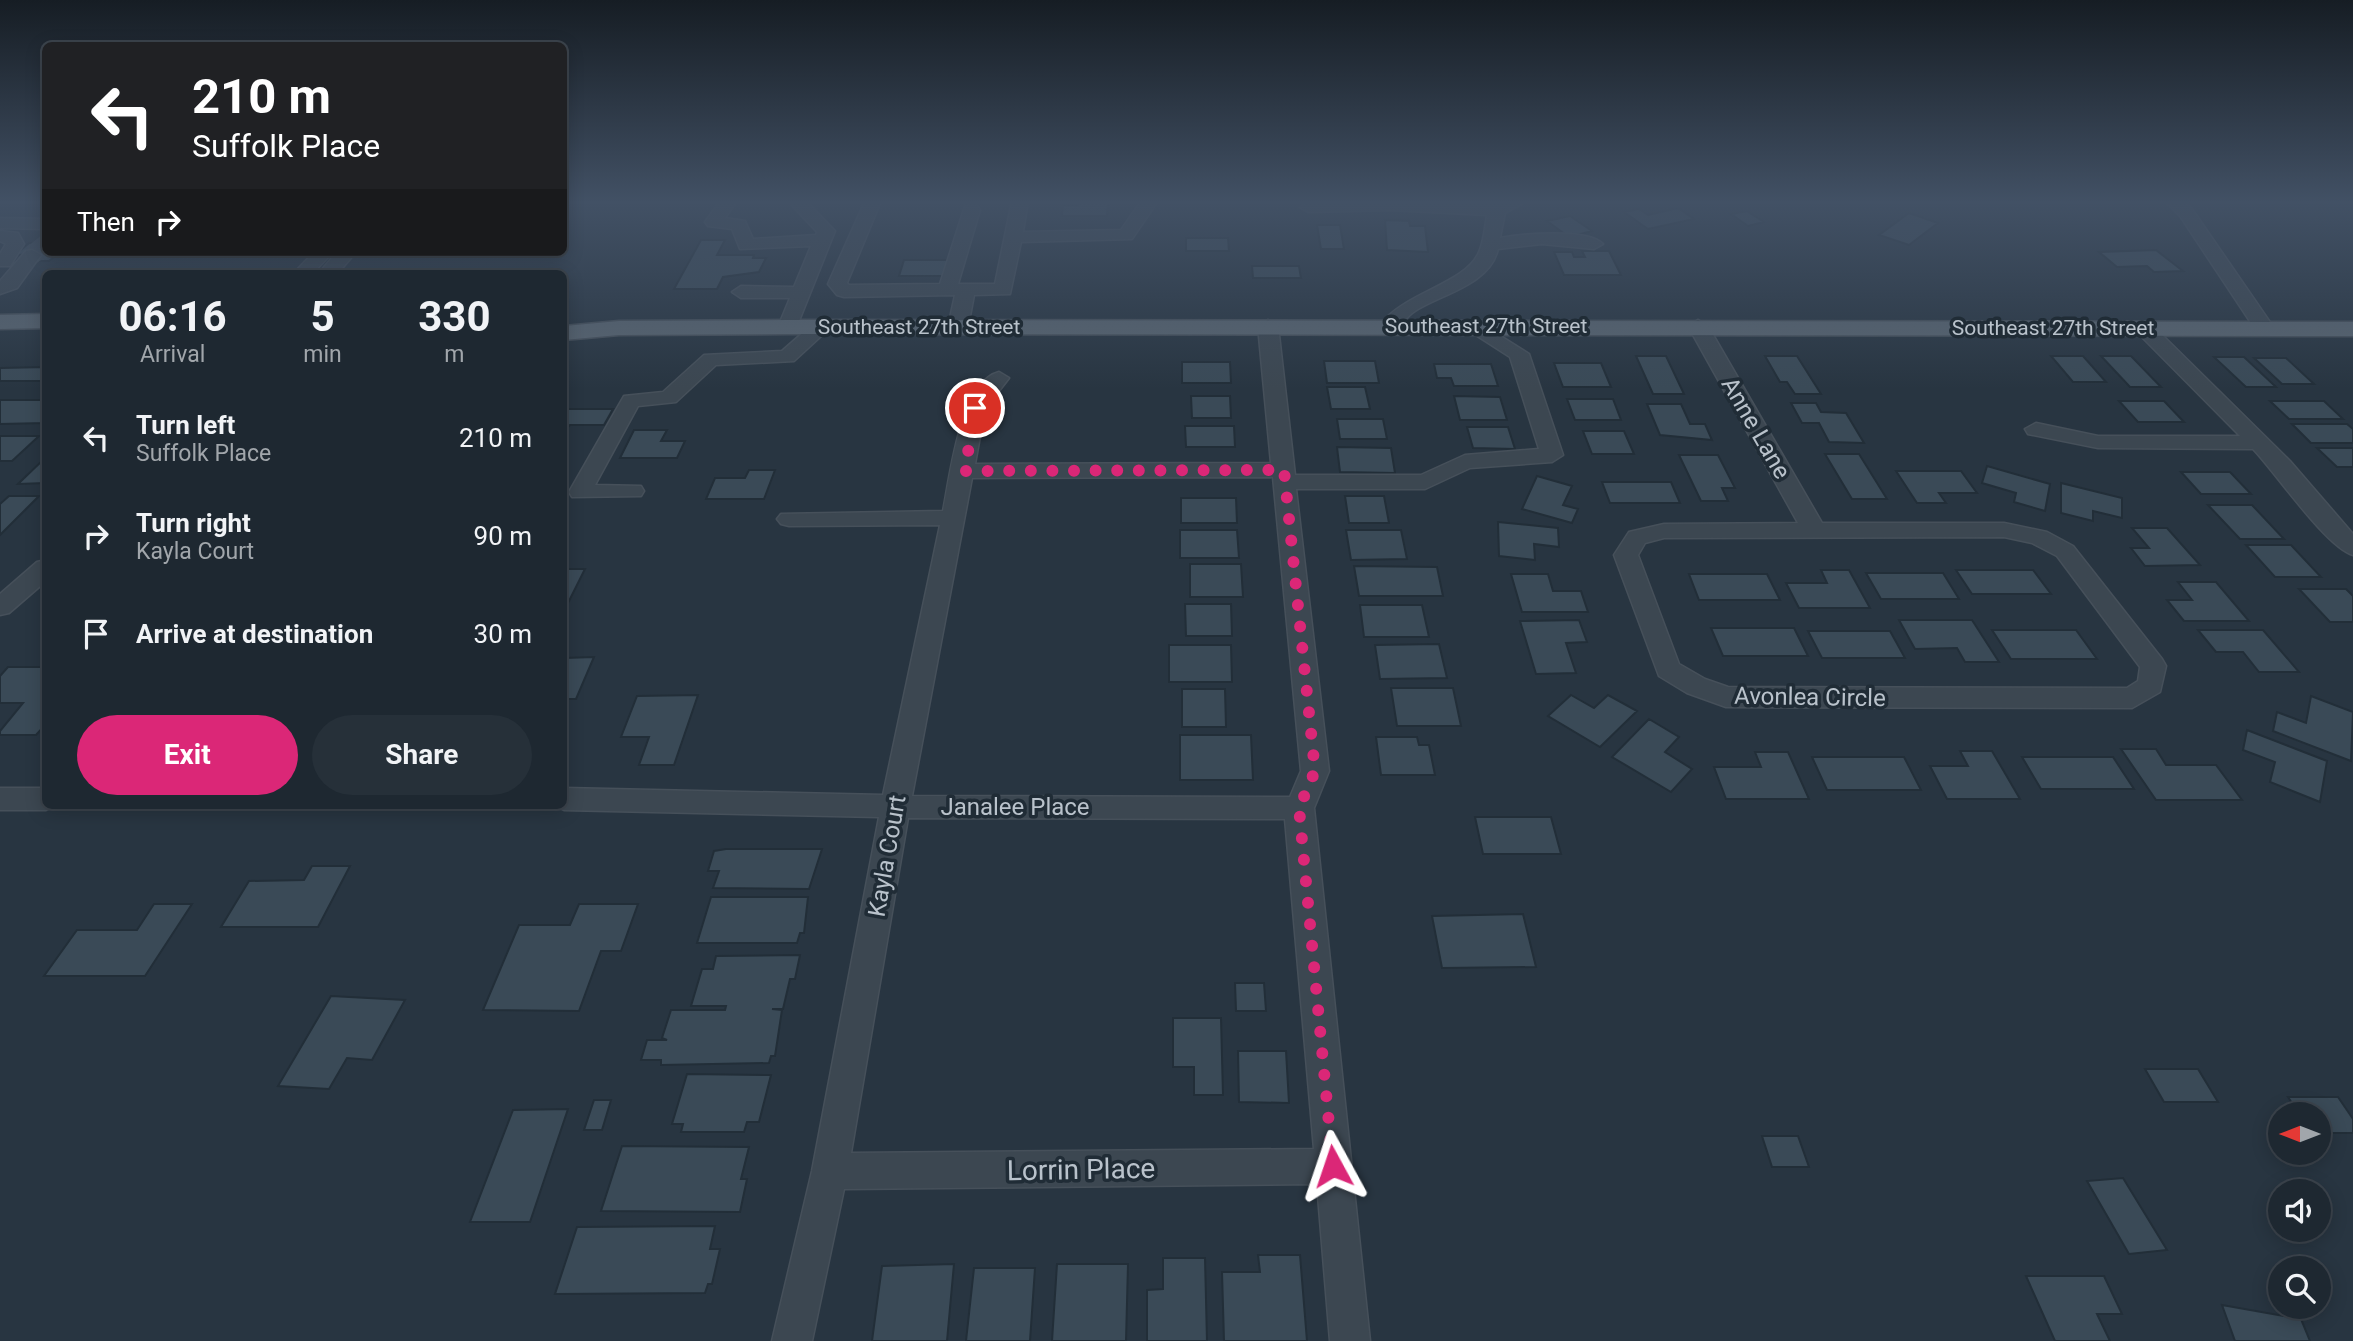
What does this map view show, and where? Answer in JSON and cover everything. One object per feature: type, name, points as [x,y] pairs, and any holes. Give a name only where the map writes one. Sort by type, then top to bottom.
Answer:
[{"type":"main road","points":[[0,322],[42,321]]},
{"type":"main road","name":"Southeast 27th Street","points":[[567,321],[620,328]]},
{"type":"main road","name":"Southeast 27th Street","points":[[567,333],[620,328],[788,327],[2353,328]]},
{"type":"main road","points":[[0,342],[42,341]]},
{"type":"street","points":[[0,288],[10,284],[25,264]]},
{"type":"street","points":[[788,327],[813,264]]},
{"type":"street","points":[[846,264],[837,284],[845,291],[1003,290],[1008,264]]},
{"type":"street","points":[[958,327],[956,290],[961,264]]},
{"type":"street","points":[[1389,326],[1406,308],[1472,274],[1480,264]]},
{"type":"street","points":[[2220,264],[2264,328]]},
{"type":"street","points":[[741,292],[801,293]]},
{"type":"street","points":[[1268,326],[1315,771],[1299,808],[1350,1341]]},
{"type":"street","points":[[965,471],[1285,476],[1425,482],[1465,462],[1552,455],[1519,354],[1475,326]]},
{"type":"street","points":[[1519,354],[1532,326]]},
{"type":"street","name":"Anne Lane","points":[[1698,326],[1814,530]]},
{"type":"street","points":[[633,491],[580,492],[631,400],[669,398],[711,359],[787,358],[821,327]]},
{"type":"street","points":[[2144,328],[2258,443],[2332,528],[2353,547]]},
{"type":"street","name":"Kayla Court","points":[[792,1341],[830,1171],[895,807],[965,471],[975,408],[999,378]]},
{"type":"street","points":[[2036,429],[2098,442],[2258,443]]},
{"type":"street","points":[[789,519],[954,518]]},
{"type":"street","name":"Avonlea Circle","points":[[1814,530],[2004,530],[2039,537],[2065,551],[2153,667],[2151,685],[2132,698],[1726,697],[1696,686],[1668,670],[1626,555],[1637,537],[1664,531],[1814,530]]},
{"type":"street","points":[[7,600],[42,552]]},
{"type":"street","points":[[7,600],[42,571]]},
{"type":"street","points":[[0,799],[42,799]]},
{"type":"street","name":"Janalee Place","points":[[567,799],[853,803],[895,807],[1299,808]]},
{"type":"street","name":"Lorrin Place","points":[[830,1171],[1333,1166]]},
{"type":"building","points":[[688,264],[763,264],[759,272],[723,277],[717,289],[674,289]]},
{"type":"building","points":[[903,264],[948,264],[946,276],[899,276]]},
{"type":"building","points":[[1559,264],[1615,264],[1621,275],[1564,275]]},
{"type":"building","points":[[2113,264],[2173,264],[2183,271],[2154,272],[2147,266],[2117,267]]},
{"type":"building","points":[[1252,266],[1299,266],[1301,278],[1253,278]]},
{"type":"building","points":[[1636,356],[1666,356],[1684,394],[1653,394]]},
{"type":"building","points":[[1765,356],[1797,356],[1821,394],[1795,394],[1787,382],[1780,382]]},
{"type":"building","points":[[2051,356],[2083,356],[2106,382],[2073,382]]},
{"type":"building","points":[[2101,356],[2131,356],[2161,387],[2130,387]]},
{"type":"building","points":[[2214,357],[2244,357],[2276,387],[2246,387]]},
{"type":"building","points":[[2254,358],[2286,358],[2314,384],[2282,384]]},
{"type":"building","points":[[1324,361],[1375,361],[1379,383],[1327,383]]},
{"type":"building","points":[[1182,362],[1230,362],[1231,383],[1182,383]]},
{"type":"building","points":[[1554,363],[1601,363],[1611,387],[1563,387]]},
{"type":"building","points":[[1434,364],[1491,364],[1498,386],[1454,386],[1451,378],[1437,378]]},
{"type":"building","points":[[42,367],[42,381],[0,381],[0,368]]},
{"type":"building","points":[[1327,387],[1365,387],[1370,409],[1331,409]]},
{"type":"building","points":[[1191,396],[1230,396],[1231,418],[1192,418]]},
{"type":"building","points":[[1454,396],[1500,397],[1507,420],[1460,420]]},
{"type":"building","points":[[1567,399],[1613,399],[1621,420],[1575,420]]},
{"type":"building","points":[[0,400],[42,400],[42,423],[0,424]]},
{"type":"building","points":[[2119,401],[2164,401],[2184,422],[2138,422]]},
{"type":"building","points":[[2270,401],[2324,401],[2343,419],[2289,419]]},
{"type":"building","points":[[1791,403],[1816,403],[1821,412],[1846,413],[1864,443],[1829,442],[1819,423],[1802,423]]},
{"type":"building","points":[[1647,404],[1681,404],[1690,424],[1705,424],[1712,440],[1660,435]]},
{"type":"building","points":[[567,409],[613,409],[604,425],[570,425],[567,428]]},
{"type":"building","points":[[1337,419],[1383,419],[1387,439],[1340,439]]},
{"type":"building","points":[[2292,424],[2347,424],[2353,429],[2353,443],[2311,443]]},
{"type":"building","points":[[1185,426],[1234,426],[1235,447],[1186,447]]},
{"type":"building","points":[[1467,427],[1508,427],[1515,449],[1473,448]]},
{"type":"building","points":[[634,430],[667,430],[661,441],[685,441],[677,458],[620,458]]},
{"type":"building","points":[[1583,431],[1624,431],[1634,454],[1592,454]]},
{"type":"building","points":[[0,436],[39,436],[12,461],[0,461]]},
{"type":"building","points":[[1337,447],[1391,448],[1395,473],[1340,472]]},
{"type":"building","points":[[2317,448],[2353,448],[2353,467],[2337,467]]},
{"type":"building","points":[[1825,454],[1859,454],[1887,499],[1852,499]]},
{"type":"building","points":[[1679,455],[1718,455],[1735,488],[1722,488],[1728,501],[1701,501]]},
{"type":"building","points":[[42,461],[42,483],[18,484]]},
{"type":"building","points":[[1987,466],[2050,484],[2045,511],[2014,502],[2016,493],[1982,483]]},
{"type":"building","points":[[749,470],[775,470],[764,499],[706,499],[715,478],[745,478]]},
{"type":"building","points":[[1896,471],[1961,471],[1977,493],[1939,493],[1946,503],[1917,503]]},
{"type":"building","points":[[2181,472],[2230,472],[2251,494],[2201,494]]},
{"type":"building","points":[[1537,476],[1572,486],[1563,505],[1578,509],[1572,523],[1522,509]]},
{"type":"building","points":[[1602,482],[1671,482],[1680,503],[1610,503]]},
{"type":"building","points":[[2061,483],[2122,498],[2122,518],[2093,511],[2093,521],[2061,513]]},
{"type":"building","points":[[9,496],[39,496],[0,535],[0,504]]},
{"type":"building","points":[[1345,496],[1384,496],[1389,523],[1349,523]]},
{"type":"building","points":[[1181,498],[1236,498],[1237,523],[1181,523]]},
{"type":"building","points":[[2208,505],[2252,505],[2284,539],[2240,539]]},
{"type":"building","points":[[1498,522],[1558,528],[1559,547],[1534,544],[1535,560],[1499,556]]},
{"type":"building","points":[[2132,528],[2167,528],[2200,565],[2145,566],[2131,548],[2149,548]]},
{"type":"building","points":[[1180,530],[1237,530],[1239,558],[1180,558]]},
{"type":"building","points":[[1346,530],[1401,530],[1407,559],[1351,560]]},
{"type":"building","points":[[2246,545],[2291,545],[2321,577],[2275,577]]},
{"type":"building","points":[[1190,564],[1241,564],[1243,597],[1190,597]]},
{"type":"building","points":[[1354,566],[1437,567],[1443,596],[1359,596]]},
{"type":"building","points":[[567,569],[585,569],[567,605]]},
{"type":"building","points":[[1821,570],[1849,570],[1870,608],[1799,608],[1786,583],[1827,583]]},
{"type":"building","points":[[1956,570],[2033,570],[2051,594],[1972,594]]},
{"type":"building","points":[[1866,573],[1943,573],[1959,599],[1881,599]]},
{"type":"building","points":[[1511,574],[1548,574],[1553,591],[1581,591],[1588,612],[1522,612]]},
{"type":"building","points":[[1689,574],[1767,574],[1780,600],[1699,600]]},
{"type":"building","points":[[2178,582],[2216,582],[2249,621],[2184,621],[2167,600],[2192,600]]},
{"type":"building","points":[[2299,589],[2346,589],[2353,596],[2353,622],[2330,622]]},
{"type":"building","points":[[1185,604],[1231,604],[1232,636],[1186,636]]},
{"type":"building","points":[[1360,605],[1422,605],[1429,637],[1364,637]]},
{"type":"building","points":[[1579,620],[1587,642],[1566,643],[1576,673],[1536,674],[1520,621]]},
{"type":"building","points":[[1899,620],[1972,620],[1999,662],[1965,662],[1957,648],[1915,649]]},
{"type":"building","points":[[1711,628],[1794,628],[1808,656],[1723,656]]},
{"type":"building","points":[[1992,630],[2076,630],[2097,659],[2011,659]]},
{"type":"building","points":[[2198,630],[2263,630],[2299,672],[2259,672],[2243,652],[2216,652]]},
{"type":"building","points":[[1808,631],[1890,631],[1905,658],[1822,658]]},
{"type":"building","points":[[1439,644],[1447,678],[1380,679],[1375,645]]},
{"type":"building","points":[[1169,645],[1231,645],[1232,682],[1169,682]]},
{"type":"building","points":[[594,657],[576,699],[567,699],[567,658]]},
{"type":"building","points":[[8,667],[42,667],[42,728],[36,735],[0,735],[0,731],[23,703],[0,703],[0,676]]},
{"type":"building","points":[[1391,688],[1453,688],[1461,726],[1397,726]]},
{"type":"building","points":[[1182,689],[1225,689],[1226,727],[1182,727]]},
{"type":"building","points":[[698,695],[674,765],[639,765],[649,737],[621,737],[637,696]]},
{"type":"building","points":[[1571,695],[1594,708],[1608,695],[1637,711],[1600,747],[1548,716]]},
{"type":"building","points":[[2311,696],[2353,712],[2351,761],[2273,731],[2277,712],[2306,723]]},
{"type":"building","points":[[1649,719],[1679,737],[1665,752],[1692,769],[1671,792],[1612,757]]},
{"type":"building","points":[[2247,730],[2327,761],[2320,802],[2270,782],[2275,762],[2243,750]]},
{"type":"building","points":[[1180,735],[1251,735],[1253,780],[1180,780]]},
{"type":"building","points":[[1376,737],[1417,737],[1419,745],[1429,745],[1435,775],[1381,775]]},
{"type":"building","points":[[2121,749],[2156,749],[2166,765],[2216,765],[2242,800],[2156,800]]},
{"type":"building","points":[[1960,751],[1992,751],[2020,799],[1947,799],[1930,766],[1968,766]]},
{"type":"building","points":[[1755,752],[1788,752],[1809,799],[1726,799],[1714,767],[1761,767]]},
{"type":"building","points":[[1812,757],[1904,757],[1921,790],[1827,790]]},
{"type":"building","points":[[2022,757],[2113,757],[2134,789],[2041,789]]},
{"type":"building","points":[[1475,817],[1551,817],[1561,854],[1483,854]]},
{"type":"building","points":[[822,849],[809,889],[713,888],[719,871],[708,871],[714,851]]},
{"type":"building","points":[[312,866],[350,866],[318,927],[221,927],[249,881],[304,880]]},
{"type":"building","points":[[711,897],[808,897],[804,933],[800,933],[797,943],[697,943]]},
{"type":"building","points":[[154,904],[192,904],[145,976],[44,976],[77,930],[137,930]]},
{"type":"building","points":[[579,904],[638,904],[621,951],[601,951],[579,1011],[483,1010],[519,925],[570,925]]},
{"type":"building","points":[[1523,914],[1536,967],[1442,968],[1432,916]]},
{"type":"building","points":[[800,955],[795,979],[790,979],[783,1009],[772,1009],[782,1010],[775,1056],[771,1056],[769,1063],[661,1065],[661,1060],[641,1060],[647,1040],[667,1040],[662,1038],[671,1010],[725,1010],[726,1006],[691,1006],[702,969],[713,969],[716,956]]},
{"type":"building","points":[[1235,983],[1264,983],[1266,1011],[1236,1011]]},
{"type":"building","points":[[331,996],[405,1000],[372,1060],[347,1058],[329,1089],[278,1086]]},
{"type":"building","points":[[1173,1018],[1221,1018],[1223,1095],[1194,1095],[1194,1067],[1173,1067]]},
{"type":"building","points":[[1238,1051],[1286,1051],[1289,1103],[1239,1102]]},
{"type":"building","points":[[2145,1069],[2198,1069],[2218,1102],[2164,1102]]},
{"type":"building","points":[[687,1074],[771,1075],[759,1122],[747,1122],[744,1132],[681,1132],[683,1124],[672,1124]]},
{"type":"building","points":[[2288,1097],[2338,1097],[2353,1119],[2353,1133],[2331,1133],[2331,1102],[2291,1102]]},
{"type":"building","points":[[594,1100],[611,1100],[602,1130],[584,1130]]},
{"type":"building","points":[[568,1109],[530,1222],[470,1222],[513,1110]]},
{"type":"building","points":[[1762,1136],[1798,1136],[1809,1167],[1772,1167]]},
{"type":"building","points":[[622,1146],[749,1147],[741,1179],[747,1179],[740,1212],[601,1211]]},
{"type":"building","points":[[2123,1178],[2167,1250],[2129,1254],[2087,1181]]},
{"type":"building","points":[[715,1226],[710,1249],[720,1249],[712,1284],[708,1284],[705,1293],[555,1294],[577,1227]]},
{"type":"building","points":[[1258,1255],[1300,1255],[1307,1341],[1224,1341],[1222,1272],[1260,1272]]},
{"type":"building","points":[[1163,1258],[1205,1258],[1207,1341],[1147,1341],[1147,1290],[1163,1289]]},
{"type":"building","points":[[954,1264],[947,1341],[872,1341],[882,1266]]},
{"type":"building","points":[[1057,1264],[1128,1264],[1126,1341],[1052,1341]]},
{"type":"building","points":[[974,1268],[1035,1268],[1030,1341],[966,1341]]},
{"type":"building","points":[[2026,1276],[2104,1276],[2122,1314],[2097,1314],[2110,1341],[2055,1341]]},
{"type":"building","points":[[2222,1305],[2268,1313],[2268,1319],[2301,1319],[2310,1341],[2235,1341]]},
{"type":"route","points":[[975,408],[965,471],[1284,470],[1315,771],[1299,808],[1333,1166]]}]
